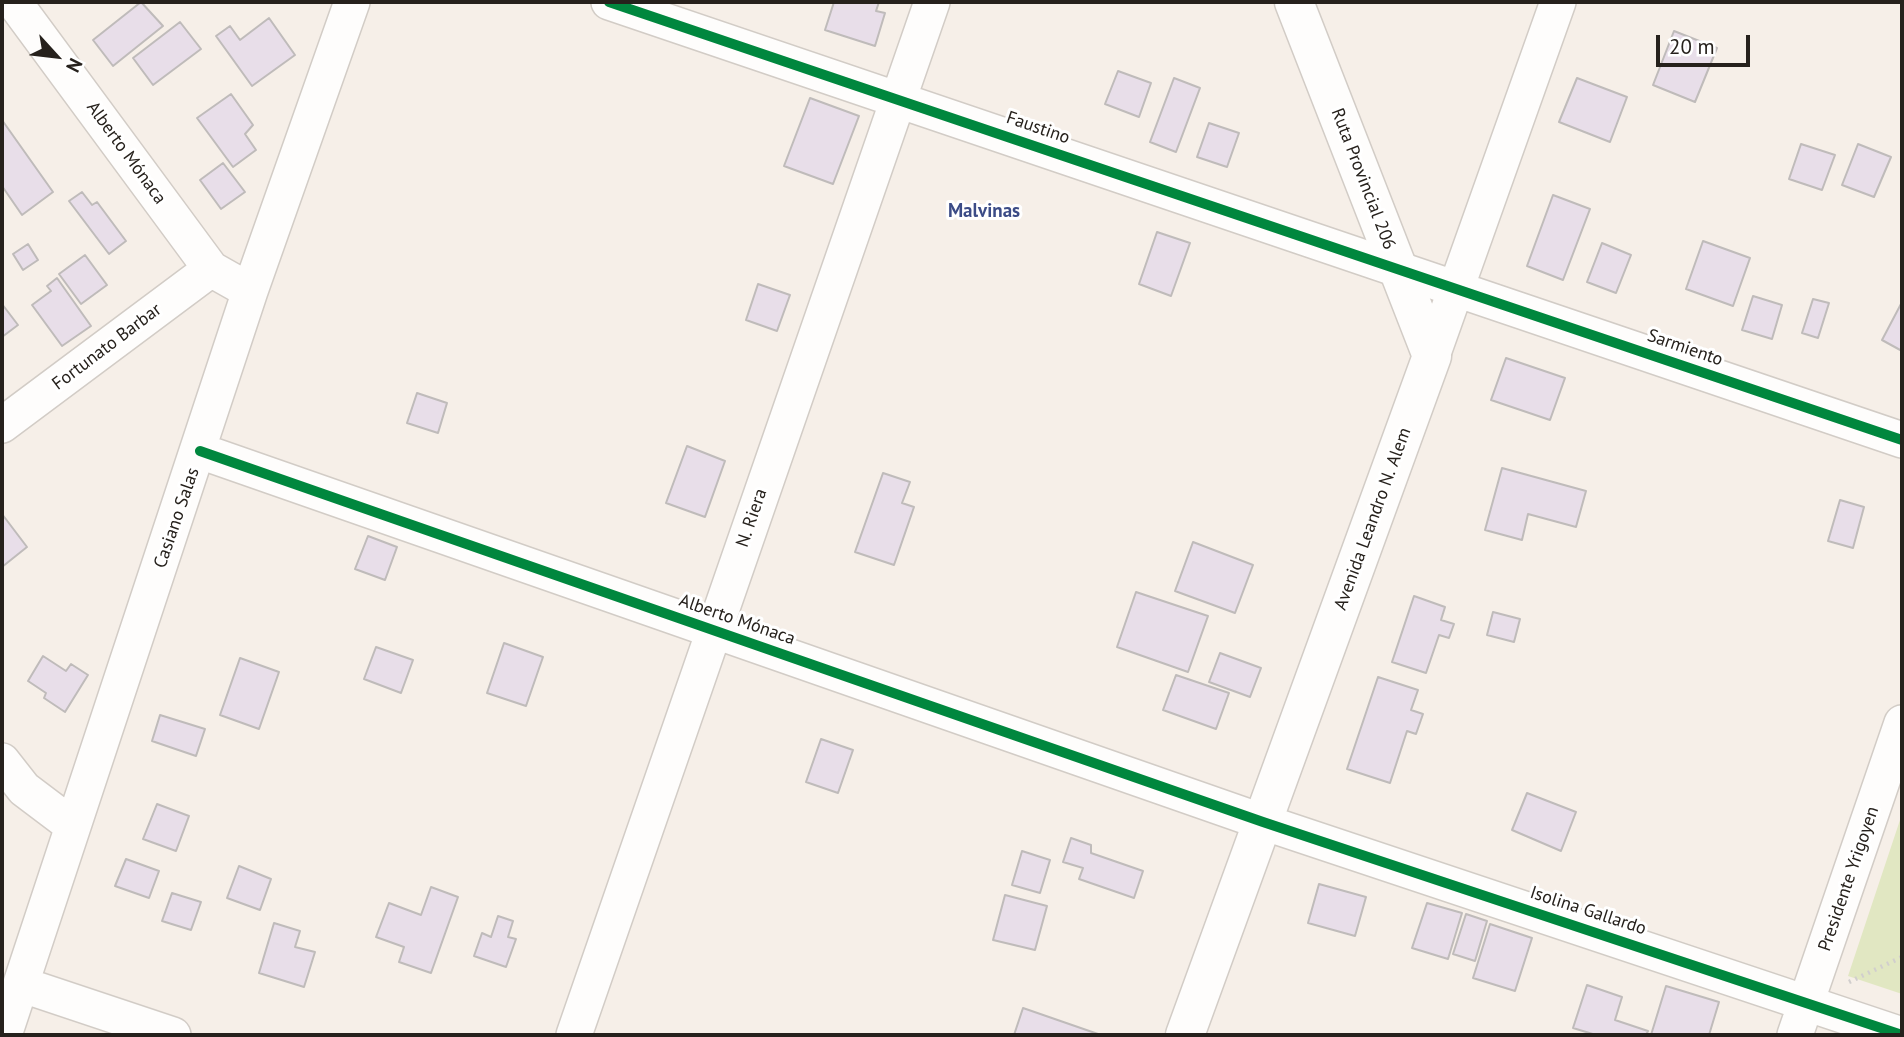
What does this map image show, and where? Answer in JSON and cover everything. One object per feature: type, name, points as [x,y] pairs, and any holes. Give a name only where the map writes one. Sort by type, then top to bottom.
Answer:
[{"type":"main road","name":"Ruta Provincial 206","points":[[1294,2],[1433,356]]},
{"type":"main road","name":"Avenida Leandro N. Alem","points":[[1185,1035],[1433,356]]},
{"type":"street","name":"Casiano Salas","points":[[4,1035],[23,985],[73,826],[200,451],[250,291],[352,2]]},
{"type":"street","name":"Faustino","points":[[608,2],[1456,289]]},
{"type":"street","name":"N. Riera","points":[[574,1035],[932,2]]},
{"type":"street","name":"Avenida Leandro N. Alem","points":[[1433,356],[1558,2]]},
{"type":"street","name":"Alberto Mónaca","points":[[13,16],[211,269],[250,291]]},
{"type":"street","name":"Fortunato Barbar","points":[[2,425],[211,269]]},
{"type":"street","name":"Sarmiento","points":[[1456,289],[1902,440]]},
{"type":"street","name":"Alberto Mónaca","points":[[200,451],[1263,822]]},
{"type":"street","name":"Presidente Yrigoyen","points":[[1795,1035],[1902,723]]},
{"type":"street","points":[[2,761],[24,789],[73,826]]},
{"type":"street","name":"Isolina Gallardo","points":[[1263,822],[1902,1034]]},
{"type":"street","points":[[23,985],[173,1035]]},
{"type":"path","points":[[1807,1001],[1902,957]]},
{"type":"green space","points":[[1902,814],[1902,994],[1848,976]]},
{"type":"building","points":[[141,2],[163,26],[113,66],[93,40]]},
{"type":"building","points":[[834,2],[879,2],[876,11],[885,13],[875,46],[825,30]]},
{"type":"building","points":[[269,18],[295,55],[252,86],[216,36],[230,26],[240,40]]},
{"type":"building","points":[[180,22],[201,49],[153,85],[133,58]]},
{"type":"building","points":[[1674,31],[1717,48],[1695,102],[1653,85]]},
{"type":"building","points":[[1118,71],[1151,83],[1139,117],[1105,104]]},
{"type":"building","points":[[1174,78],[1200,88],[1176,152],[1150,142]]},
{"type":"building","points":[[1577,78],[1627,97],[1610,142],[1559,122]]},
{"type":"building","points":[[231,94],[253,125],[245,134],[256,150],[233,167],[197,118]]},
{"type":"building","points":[[810,98],[859,116],[833,184],[784,166]]},
{"type":"building","points":[[2,120],[53,192],[22,215],[2,186]]},
{"type":"building","points":[[1209,123],[1239,133],[1227,167],[1197,157]]},
{"type":"building","points":[[1801,144],[1835,155],[1822,190],[1789,179]]},
{"type":"building","points":[[1858,144],[1891,157],[1874,197],[1842,185]]},
{"type":"building","points":[[223,163],[245,192],[221,209],[200,180]]},
{"type":"building","points":[[82,192],[92,205],[97,202],[126,241],[109,254],[69,201]]},
{"type":"building","points":[[1553,195],[1590,209],[1563,280],[1527,266]]},
{"type":"building","points":[[1157,232],[1190,243],[1171,296],[1139,284]]},
{"type":"building","points":[[1703,241],[1750,258],[1733,306],[1686,289]]},
{"type":"building","points":[[1602,243],[1631,255],[1616,293],[1587,282]]},
{"type":"building","points":[[28,244],[38,260],[23,270],[13,254]]},
{"type":"building","points":[[85,255],[107,285],[81,304],[59,274]]},
{"type":"building","points":[[57,278],[91,326],[62,346],[32,305],[51,291],[47,286]]},
{"type":"building","points":[[758,284],[790,295],[777,331],[746,320]]},
{"type":"building","points":[[1753,296],[1782,305],[1772,339],[1742,330]]},
{"type":"building","points":[[1813,299],[1829,303],[1818,338],[1802,333]]},
{"type":"building","points":[[1902,302],[1902,351],[1882,340]]},
{"type":"building","points":[[2,304],[18,325],[2,337]]},
{"type":"building","points":[[1506,358],[1565,378],[1550,420],[1491,400]]},
{"type":"building","points":[[417,393],[447,403],[438,433],[407,423]]},
{"type":"building","points":[[687,446],[725,461],[705,517],[666,503]]},
{"type":"building","points":[[1502,468],[1586,491],[1576,527],[1528,514],[1522,540],[1485,530]]},
{"type":"building","points":[[883,473],[910,482],[902,503],[914,507],[894,565],[855,552]]},
{"type":"building","points":[[1840,500],[1864,507],[1853,548],[1828,541]]},
{"type":"building","points":[[2,514],[27,547],[2,567]]},
{"type":"building","points":[[368,536],[397,547],[385,580],[355,569]]},
{"type":"building","points":[[1193,542],[1253,565],[1235,613],[1175,591]]},
{"type":"building","points":[[1136,592],[1208,616],[1188,672],[1117,647]]},
{"type":"building","points":[[1414,596],[1445,607],[1441,620],[1454,624],[1449,638],[1439,635],[1426,673],[1392,662]]},
{"type":"building","points":[[1493,612],[1520,619],[1514,642],[1487,635]]},
{"type":"building","points":[[504,643],[543,657],[526,706],[487,693]]},
{"type":"building","points":[[376,647],[413,660],[401,693],[364,679]]},
{"type":"building","points":[[1220,653],[1261,668],[1250,697],[1209,682]]},
{"type":"building","points":[[43,656],[66,671],[71,664],[88,675],[65,712],[44,698],[46,693],[28,681]]},
{"type":"building","points":[[240,658],[279,672],[259,729],[220,715]]},
{"type":"building","points":[[1176,675],[1229,693],[1216,729],[1163,710]]},
{"type":"building","points":[[1378,677],[1418,690],[1411,710],[1423,714],[1416,734],[1407,731],[1390,783],[1347,769]]},
{"type":"building","points":[[160,715],[205,729],[196,756],[152,741]]},
{"type":"building","points":[[821,739],[853,750],[838,793],[806,782]]},
{"type":"building","points":[[1527,793],[1576,812],[1561,851],[1512,830]]},
{"type":"building","points":[[157,804],[189,816],[176,851],[143,839]]},
{"type":"building","points":[[1071,838],[1091,845],[1091,853],[1143,871],[1134,898],[1079,879],[1083,868],[1063,862]]},
{"type":"building","points":[[1022,851],[1050,860],[1040,893],[1012,885]]},
{"type":"building","points":[[126,859],[159,871],[149,898],[115,886]]},
{"type":"building","points":[[239,866],[271,879],[260,910],[227,898]]},
{"type":"building","points":[[1319,884],[1366,897],[1355,936],[1308,923]]},
{"type":"building","points":[[431,887],[458,897],[431,973],[399,962],[404,947],[376,937],[389,903],[421,915]]},
{"type":"building","points":[[172,893],[201,902],[191,930],[162,921]]},
{"type":"building","points":[[1005,895],[1047,906],[1035,950],[993,940]]},
{"type":"building","points":[[1427,903],[1462,913],[1448,959],[1412,948]]},
{"type":"building","points":[[1466,914],[1487,921],[1475,961],[1453,954]]},
{"type":"building","points":[[498,916],[513,921],[508,937],[516,939],[506,967],[474,956],[482,933],[491,937]]},
{"type":"building","points":[[274,923],[300,931],[295,947],[315,952],[304,987],[259,973]]},
{"type":"building","points":[[1490,924],[1532,938],[1515,991],[1473,978]]},
{"type":"building","points":[[1587,985],[1622,997],[1615,1020],[1648,1031],[1646,1035],[1596,1035],[1573,1028]]},
{"type":"building","points":[[1666,986],[1719,1002],[1709,1035],[1651,1035]]},
{"type":"building","points":[[1023,1008],[1098,1034],[1014,1035]]},
{"type":"cycle path","points":[[609,2],[1902,440]]},
{"type":"cycle path","points":[[200,451],[1263,822],[1902,1035]]},
{"type":"district","name":"Malvinas","points":[[984,212]]}]
